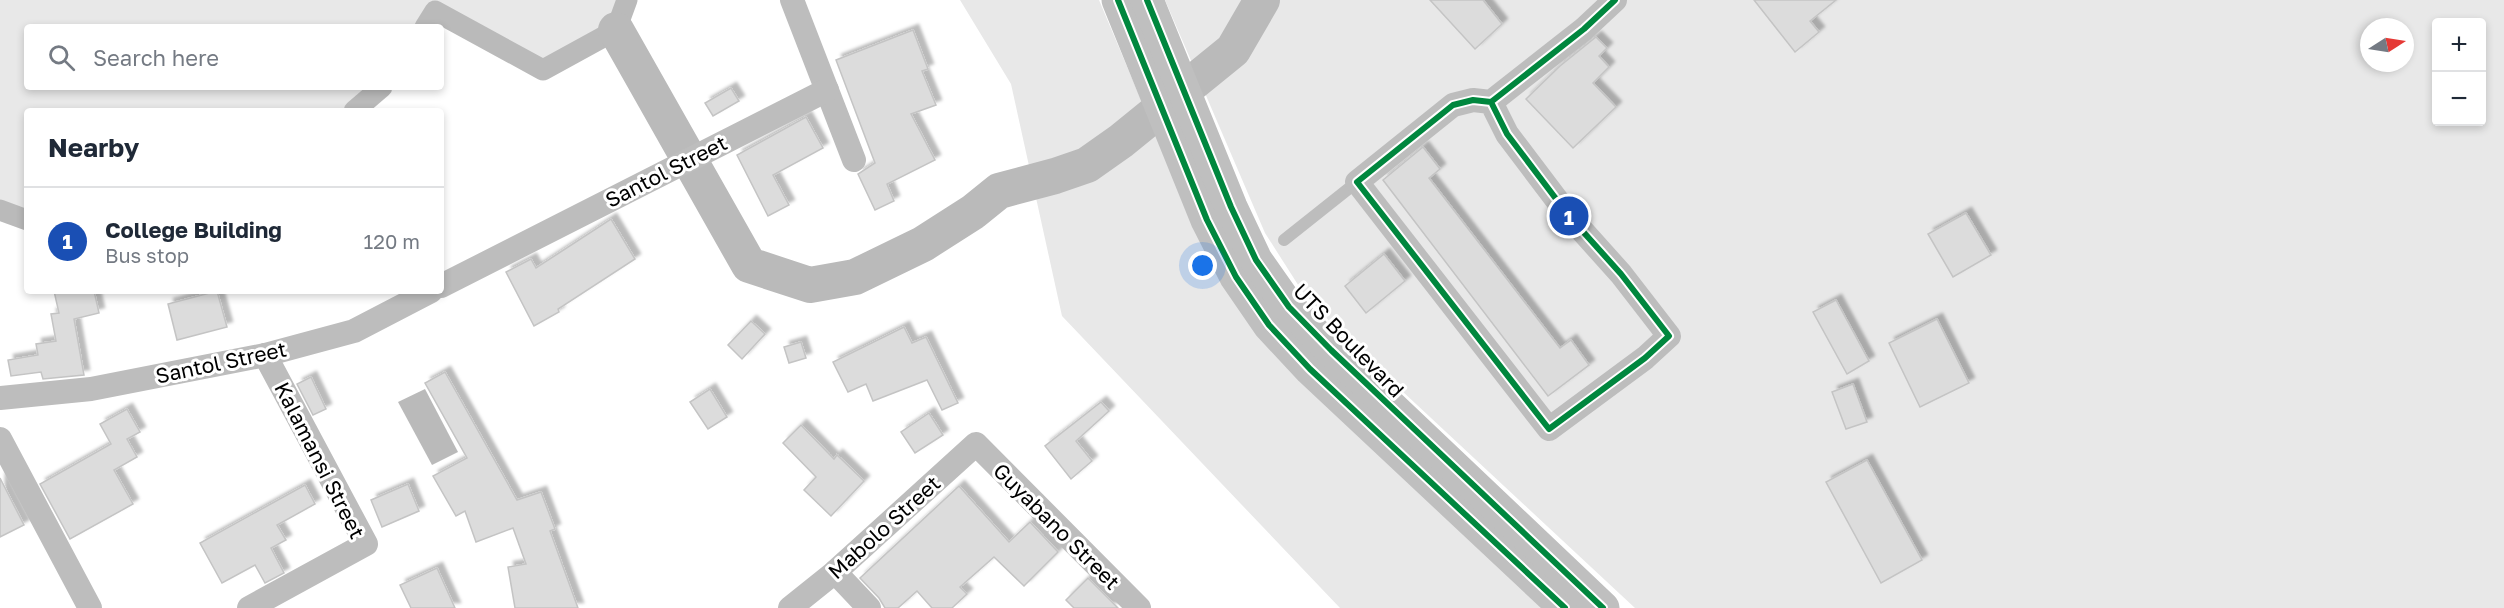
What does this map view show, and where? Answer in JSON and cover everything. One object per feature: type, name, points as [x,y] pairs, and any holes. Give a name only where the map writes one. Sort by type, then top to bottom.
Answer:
[{"type":"main road","name":"UTS Boulevard","points":[[1118,0],[1151,47],[1186,131],[1231,207],[1256,260],[1289,307],[1603,608]]},
{"type":"main road","name":"UTS Boulevard","points":[[1147,0],[1151,47]]},
{"type":"main road","name":"UTS Boulevard","points":[[1186,131],[1207,220],[1236,278],[1269,325],[1310,369],[1565,608]]},
{"type":"street","points":[[792,0],[854,160]]},
{"type":"street","points":[[1491,102],[1514,143],[1569,216],[1621,274],[1669,336],[1645,358],[1549,429],[1357,182],[1453,105],[1473,100],[1491,102],[1584,29],[1615,0]]},
{"type":"street","name":"Santol Street","points":[[444,284],[827,90]]},
{"type":"street","name":"Santol Street","points":[[0,398],[91,389],[265,355],[354,331],[425,294]]},
{"type":"street","name":"Kalamansi Street","points":[[249,608],[366,544],[265,355]]},
{"type":"street","points":[[0,439],[90,608]]},
{"type":"street","name":"Mabolo Street","points":[[790,608],[835,572],[976,444]]},
{"type":"street","name":"Guyabano Street","points":[[976,444],[1139,608]]},
{"type":"street","points":[[835,572],[869,608]]},
{"type":"lane","points":[[1284,240],[1357,182]]},
{"type":"shaded area","points":[[0,0],[627,0],[616,30],[543,70],[436,11],[427,24],[24,24],[24,90],[378,90],[358,108],[24,108],[24,219],[0,210]]},
{"type":"shaded area","points":[[960,0],[1099,0],[1194,226],[1545,608],[1340,608],[1062,316],[1011,84]]},
{"type":"shaded area","points":[[1165,0],[2504,0],[2504,608],[1635,608],[1343,336],[1302,291],[1265,233]]},
{"type":"shaded area","points":[[425,389],[458,452],[432,465],[398,402]]},
{"type":"building","points":[[1430,0],[1483,0],[1502,24],[1475,49]]},
{"type":"building","points":[[1754,0],[1836,0],[1810,21],[1819,32],[1795,52]]},
{"type":"building","points":[[913,30],[928,69],[922,71],[936,105],[911,114],[935,160],[887,184],[894,201],[875,210],[858,174],[875,163],[836,60]]},
{"type":"building","points":[[1596,37],[1607,48],[1599,56],[1609,67],[1593,83],[1616,107],[1573,148],[1526,99],[1560,66]]},
{"type":"building","points":[[731,88],[739,101],[713,116],[705,103]]},
{"type":"building","points":[[806,117],[823,148],[773,175],[789,205],[768,216],[737,155]]},
{"type":"building","points":[[1423,147],[1440,169],[1429,178],[1560,348],[1571,340],[1589,365],[1548,396],[1383,180]]},
{"type":"building","points":[[1966,213],[1991,255],[1953,277],[1928,234]]},
{"type":"building","points":[[611,219],[635,259],[558,309],[559,312],[534,326],[506,272],[531,259],[536,268]]},
{"type":"building","points":[[1384,254],[1405,281],[1366,313],[1345,286]]},
{"type":"building","points":[[55,294],[95,294],[99,313],[74,319],[84,375],[43,379],[41,372],[11,376],[8,360],[38,355],[36,344],[56,341],[51,314],[59,313]]},
{"type":"building","points":[[206,294],[218,294],[227,327],[177,340],[168,304]]},
{"type":"building","points":[[1836,300],[1869,361],[1847,374],[1813,312]]},
{"type":"building","points":[[1937,319],[1969,383],[1920,407],[1889,343]]},
{"type":"building","points":[[751,321],[765,334],[742,359],[728,345]]},
{"type":"building","points":[[904,327],[912,343],[926,337],[958,403],[942,410],[927,380],[873,401],[866,384],[848,392],[833,362]]},
{"type":"building","points":[[801,342],[806,358],[789,363],[784,347]]},
{"type":"building","points":[[445,372],[517,500],[541,492],[555,529],[550,531],[578,608],[515,608],[508,567],[526,564],[513,528],[476,542],[465,511],[456,516],[433,476],[467,458],[425,383]]},
{"type":"building","points":[[311,377],[326,409],[313,415],[297,384]]},
{"type":"building","points":[[1853,384],[1867,422],[1846,429],[1832,392]]},
{"type":"building","points":[[710,389],[727,417],[708,429],[690,402]]},
{"type":"building","points":[[1101,402],[1109,411],[1076,441],[1092,461],[1071,479],[1045,446]]},
{"type":"building","points":[[127,409],[140,432],[127,439],[137,457],[114,470],[133,504],[70,539],[40,484],[111,444],[100,424]]},
{"type":"building","points":[[929,413],[943,435],[915,453],[901,432]]},
{"type":"building","points":[[801,425],[834,459],[837,455],[864,481],[831,516],[804,490],[816,477],[783,443]]},
{"type":"building","points":[[1867,460],[1922,560],[1881,583],[1826,482]]},
{"type":"building","points":[[0,478],[24,525],[0,537]]},
{"type":"building","points":[[408,484],[419,511],[382,527],[371,500]]},
{"type":"building","points":[[305,485],[315,504],[277,525],[286,540],[271,548],[284,573],[265,583],[255,565],[222,583],[200,543]]},
{"type":"building","points":[[959,486],[1009,542],[1030,522],[1058,552],[1024,586],[994,557],[960,587],[967,594],[952,608],[932,608],[917,591],[898,608],[885,608],[860,578]]},
{"type":"building","points":[[437,568],[455,608],[411,608],[400,585]]},
{"type":"building","points":[[1088,578],[1118,608],[1074,608],[1066,600]]},
{"type":"waterway","points":[[427,24],[435,11],[543,70],[616,30],[627,0]]},
{"type":"waterway","points":[[616,30],[749,265],[810,285],[855,277],[923,244],[973,212],[999,191],[1087,165],[1121,141],[1233,50],[1262,0]]},
{"type":"waterway","points":[[358,108],[378,90]]},
{"type":"waterway","points":[[0,210],[24,219]]},
{"type":"cycle path","points":[[1118,0],[1207,220],[1236,277],[1269,325],[1310,369],[1565,608]]},
{"type":"cycle path","points":[[1147,0],[1231,207],[1256,260],[1289,307],[1331,350],[1603,608]]},
{"type":"cycle path","points":[[1491,102],[1507,134],[1569,216],[1621,274],[1669,336],[1645,358],[1549,429],[1357,182],[1453,105],[1473,100],[1491,102],[1584,29],[1615,0]]},
{"type":"place","name":"College Building","points":[[1569,216]]}]
